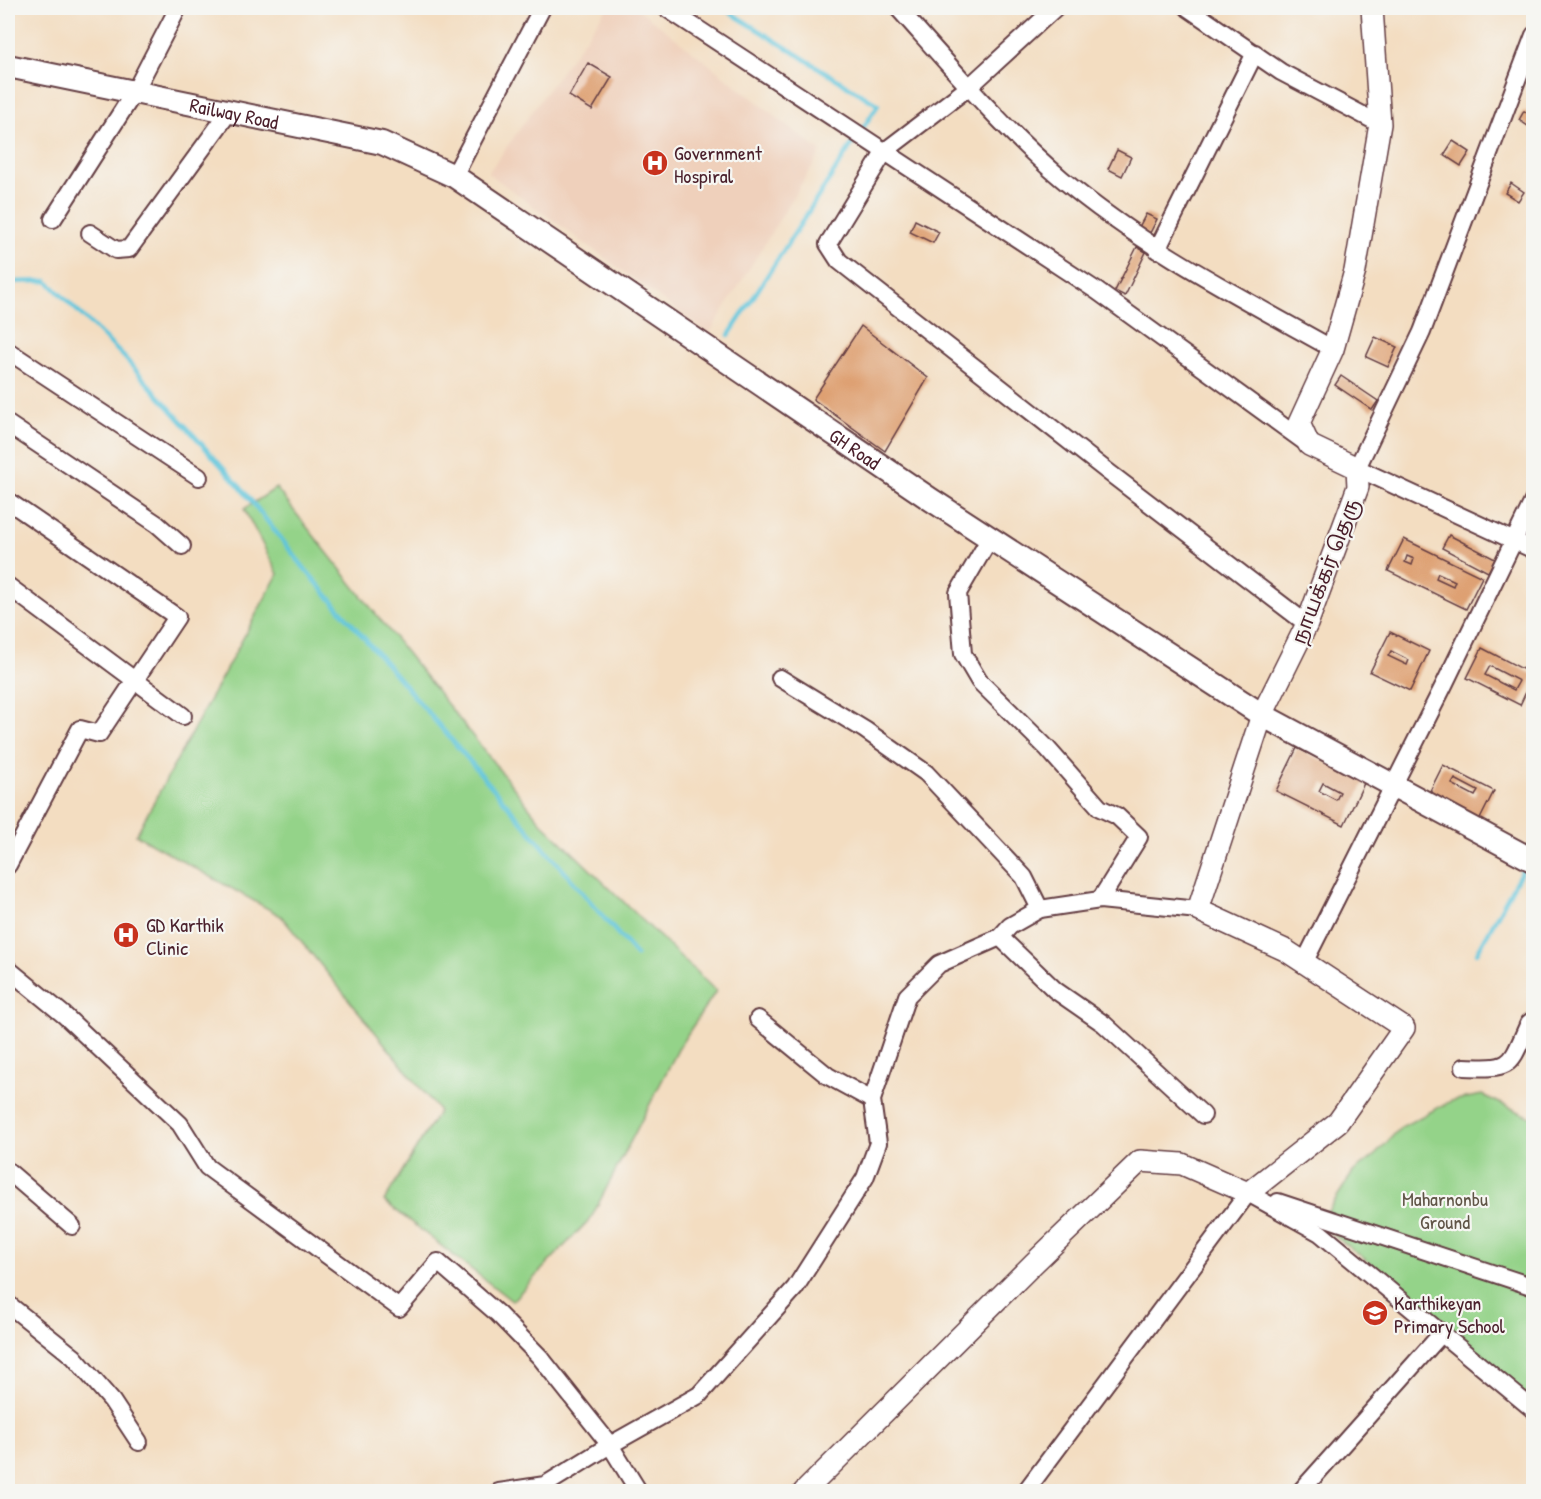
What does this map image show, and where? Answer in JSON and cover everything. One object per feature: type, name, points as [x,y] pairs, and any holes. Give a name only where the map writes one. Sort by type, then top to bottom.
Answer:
[{"type":"main road","name":"Railway Road","points":[[8,66],[382,143],[454,176]]},
{"type":"main road","name":"GH Road","points":[[454,176],[990,538],[1262,715],[1533,861]]},
{"type":"street","points":[[53,219],[135,91],[178,8]]},
{"type":"street","points":[[454,176],[542,8]]},
{"type":"street","points":[[666,8],[1096,291],[1310,445],[1514,539],[1533,550]]},
{"type":"street","points":[[898,8],[969,87],[1062,179],[1157,250],[1333,349]]},
{"type":"street","points":[[1055,8],[969,87],[885,151],[828,244],[839,261],[1307,624]]},
{"type":"street","points":[[1188,8],[1281,72],[1380,124]]},
{"type":"street","points":[[1310,445],[1299,423],[1333,349],[1355,271],[1380,124],[1372,8]]},
{"type":"street","points":[[1357,468],[1422,332],[1533,35]]},
{"type":"street","points":[[1157,250],[1255,53]]},
{"type":"street","points":[[90,233],[116,250],[129,249],[230,112]]},
{"type":"street","points":[[8,351],[199,477]]},
{"type":"street","points":[[8,424],[157,524],[182,546]]},
{"type":"street","name":"நாயக்கர் தெரு","points":[[1198,910],[1262,715],[1307,624],[1358,487],[1357,468]]},
{"type":"street","points":[[1305,963],[1533,499]]},
{"type":"street","points":[[8,501],[177,616],[99,734],[80,729],[8,865]]},
{"type":"street","points":[[990,538],[958,593],[963,654],[979,681],[1047,748],[1100,808],[1117,816],[1139,837],[1100,900]]},
{"type":"street","points":[[8,586],[183,716]]},
{"type":"street","points":[[780,678],[865,730],[926,773],[1024,876],[1040,909]]},
{"type":"street","points":[[499,1491],[545,1485],[699,1395],[795,1288],[865,1178],[878,1143],[872,1100],[907,996],[939,964],[1000,937],[1010,926],[1040,909],[1100,900],[1198,910],[1285,950],[1404,1028],[1338,1122],[1248,1193],[1025,1491]]},
{"type":"street","points":[[1000,937],[1055,990],[1104,1024],[1203,1115]]},
{"type":"street","points":[[8,969],[64,1015],[180,1124],[207,1167],[399,1308],[438,1262],[498,1314],[540,1357],[610,1445],[639,1491]]},
{"type":"street","points":[[758,1019],[828,1076],[872,1100]]},
{"type":"street","points":[[1464,1067],[1500,1068],[1509,1064],[1533,1019]]},
{"type":"street","points":[[804,1491],[1140,1161],[1182,1164],[1248,1193],[1320,1233],[1443,1332],[1533,1410]]},
{"type":"street","points":[[8,1171],[72,1226]]},
{"type":"street","points":[[1248,1193],[1311,1211],[1533,1287]]},
{"type":"street","points":[[8,1304],[74,1357],[112,1401],[139,1442]]},
{"type":"street","points":[[1300,1491],[1443,1332]]},
{"type":"shaded area","name":"Government Hospiral","points":[[607,8],[637,8],[821,152],[709,334],[488,173]]},
{"type":"green space","points":[[276,488],[540,821],[716,991],[681,1044],[591,1218],[512,1301],[384,1201],[439,1111],[281,916],[136,835],[278,574],[244,509]]},
{"type":"green space","name":"Maharnonbu Ground","points":[[1482,1095],[1533,1118],[1533,1401],[1375,1267],[1319,1225],[1353,1172],[1376,1154],[1401,1127],[1451,1101]]},
{"type":"building","points":[[588,63],[612,77],[592,110],[569,96]]},
{"type":"building","points":[[1524,111],[1534,117],[1531,128],[1519,120]]},
{"type":"building","points":[[1453,141],[1470,152],[1461,166],[1444,155]]},
{"type":"building","points":[[1117,150],[1131,157],[1122,176],[1108,169]]},
{"type":"building","points":[[1511,183],[1524,192],[1518,201],[1505,193]]},
{"type":"building","points":[[1146,214],[1157,219],[1149,235],[1138,229]]},
{"type":"building","points":[[915,220],[939,232],[933,243],[910,232]]},
{"type":"building","points":[[1137,247],[1146,252],[1125,296],[1115,291]]},
{"type":"building","points":[[861,326],[928,378],[885,451],[813,399]]},
{"type":"building","points":[[1375,337],[1397,347],[1388,367],[1366,357]]},
{"type":"building","points":[[1341,376],[1378,401],[1372,410],[1335,385]]},
{"type":"building","points":[[1449,535],[1495,559],[1488,572],[1442,548]]},
{"type":"building","points":[[1404,539],[1482,577],[1466,609],[1388,571]],"holes":[[[1407,556],[1414,559],[1412,565],[1405,562]],[[1438,573],[1455,581],[1453,586],[1436,578]]]},
{"type":"building","points":[[1390,632],[1429,651],[1410,691],[1370,672]],"holes":[[[1391,651],[1409,660],[1407,665],[1388,656]]]},
{"type":"building","points":[[1482,648],[1534,675],[1520,705],[1467,678]],"holes":[[[1490,666],[1519,681],[1514,690],[1485,675]]]},
{"type":"building","points":[[1297,748],[1365,781],[1344,825],[1276,791]],"holes":[[[1323,783],[1340,792],[1336,800],[1319,791]]]},
{"type":"building","points":[[1443,765],[1494,791],[1479,821],[1428,795]],"holes":[[[1455,779],[1478,791],[1475,796],[1452,784]]]},
{"type":"waterway","points":[[723,8],[878,105],[861,131]]},
{"type":"waterway","points":[[729,335],[856,138]]},
{"type":"waterway","points":[[8,282],[47,281],[124,357],[241,488],[305,569],[636,955]]},
{"type":"waterway","points":[[1477,953],[1526,863]]},
{"type":"place","name":"Government Hospiral","points":[[655,163]]},
{"type":"place","name":"GD Karthik Clinic","points":[[126,935]]},
{"type":"place","name":"Karthikeyan Primary School","points":[[1375,1313]]}]
